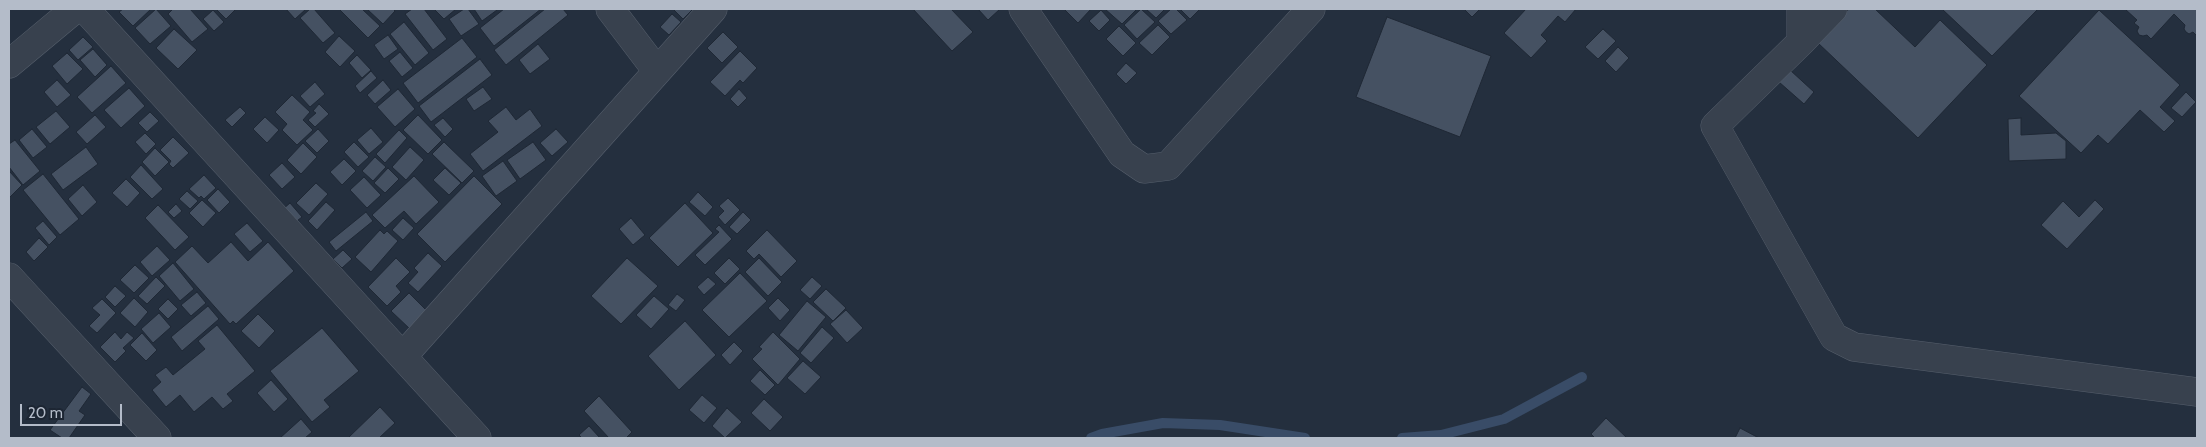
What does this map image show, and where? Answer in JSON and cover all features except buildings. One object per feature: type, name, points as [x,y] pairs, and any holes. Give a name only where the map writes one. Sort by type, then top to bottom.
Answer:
[{"type":"street","points":[[9,64],[75,9]]},
{"type":"street","points":[[85,9],[477,438]]},
{"type":"street","points":[[610,9],[658,71]]},
{"type":"street","points":[[403,356],[712,9]]},
{"type":"street","points":[[1023,9],[1122,154],[1144,169],[1168,166],[1311,9]]},
{"type":"street","points":[[1801,9],[1801,42]]},
{"type":"street","points":[[1834,9],[1715,126],[1834,337],[1854,347],[2197,392]]},
{"type":"street","points":[[9,277],[157,438]]},
{"type":"waterway","points":[[1402,438],[1441,435],[1504,419],[1582,377]]},
{"type":"waterway","points":[[1091,438],[1102,434],[1163,423],[1220,425],[1305,438]]}]
